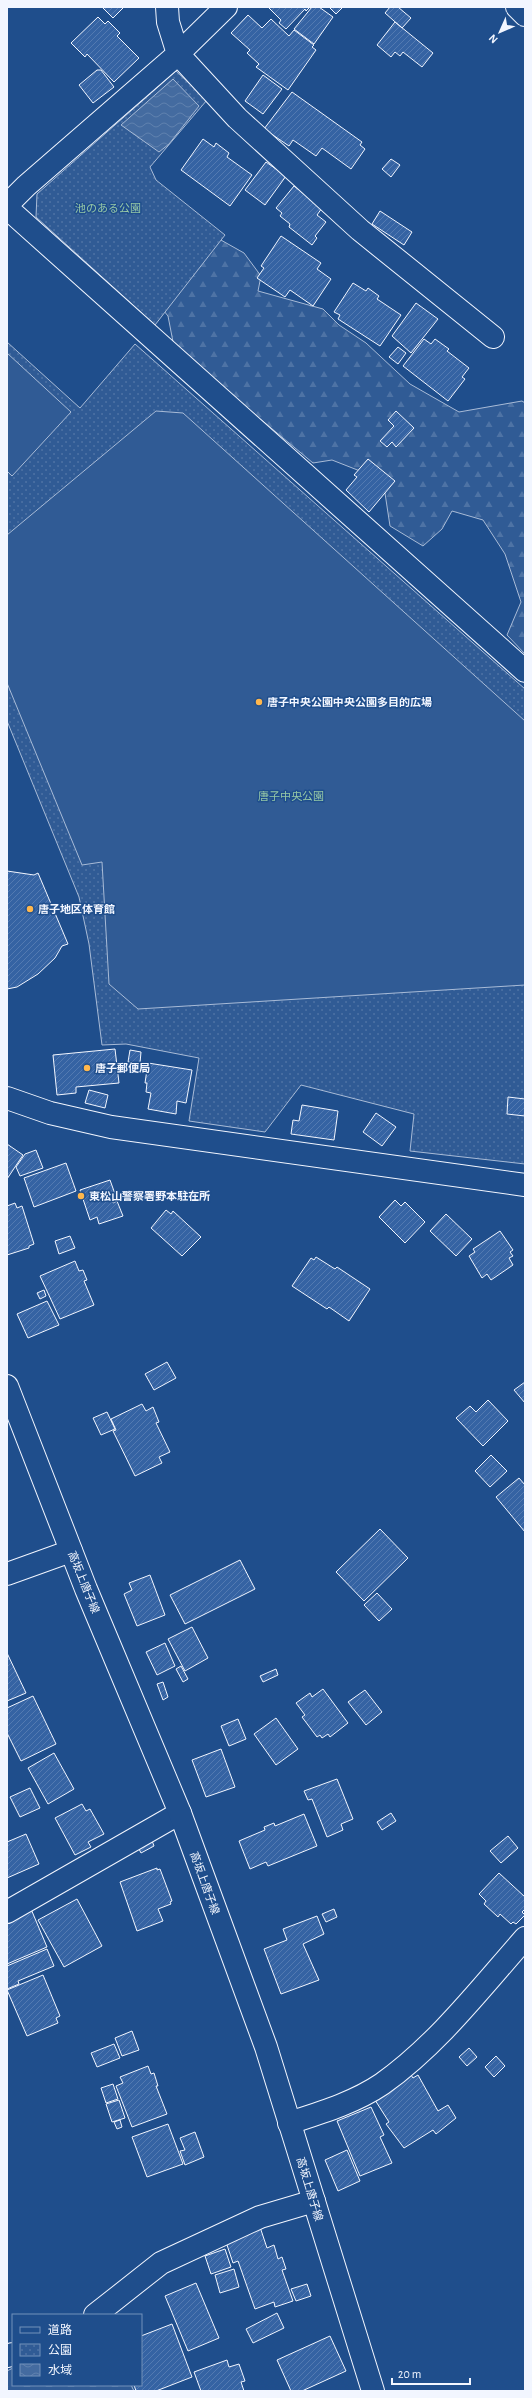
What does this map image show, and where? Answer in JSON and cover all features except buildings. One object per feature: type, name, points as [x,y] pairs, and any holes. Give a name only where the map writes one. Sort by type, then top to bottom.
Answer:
[{"type":"street","points":[[167,7],[168,22],[178,54],[237,118],[354,225],[493,337]]},
{"type":"street","points":[[226,7],[178,54],[26,186],[7,207],[525,671]]},
{"type":"street","points":[[517,7],[525,15]]},
{"type":"street","points":[[7,1098],[50,1113],[111,1127],[525,1185]]},
{"type":"street","name":"高坂上唐子線","points":[[7,1386],[71,1551],[180,1813],[266,2048],[373,2391]]},
{"type":"street","points":[[7,1574],[71,1551]]},
{"type":"street","points":[[7,1912],[180,1813]]},
{"type":"street","points":[[289,2123],[337,2107],[381,2085],[445,2029],[525,1938]]},
{"type":"street","points":[[97,2314],[161,2263],[260,2217],[314,2201]]},
{"type":"green space","name":"池のある公園","points":[[176,71],[207,100],[150,167],[156,180],[225,235],[155,325],[36,217],[37,194]]},
{"type":"green space","points":[[212,235],[244,253],[261,276],[258,291],[323,309],[339,325],[366,343],[410,384],[459,412],[522,401],[525,403],[525,654],[507,635],[521,602],[505,554],[483,520],[452,511],[442,529],[423,546],[390,526],[383,480],[332,460],[313,463],[174,347],[168,316],[151,295],[127,293],[97,275],[81,242]]},
{"type":"green space","name":"唐子中央公園中央公園多目的広場","points":[[7,342],[80,408],[135,344],[525,689],[525,1164],[410,1151],[414,1114],[301,1085],[265,1132],[189,1121],[199,1058],[126,1044],[102,1045],[89,944],[79,897],[7,721]]},
{"type":"green space","points":[[7,353],[71,412],[12,476],[7,471]]},
{"type":"green space","name":"唐子中央公園中央公園多目的広場","points":[[156,411],[183,413],[525,721],[525,985],[138,1009],[109,984],[102,862],[82,865],[7,683],[7,535]]},
{"type":"green space","points":[[12,2368],[12,2386],[132,2386],[134,2391],[7,2391],[7,2371]]},
{"type":"water","points":[[173,79],[199,106],[169,144],[159,152],[121,125]]},
{"type":"place","name":"唐子中央公園中央公園多目的広場","points":[[259,702]]},
{"type":"place","name":"唐子地区体育館","points":[[30,909]]},
{"type":"place","name":"唐子郵便局","points":[[87,1068]]},
{"type":"place","name":"東松山警察署野本駐在所","points":[[81,1196]]},
{"type":"park label","name":"唐子中央公園","points":[[291,796]]}]
